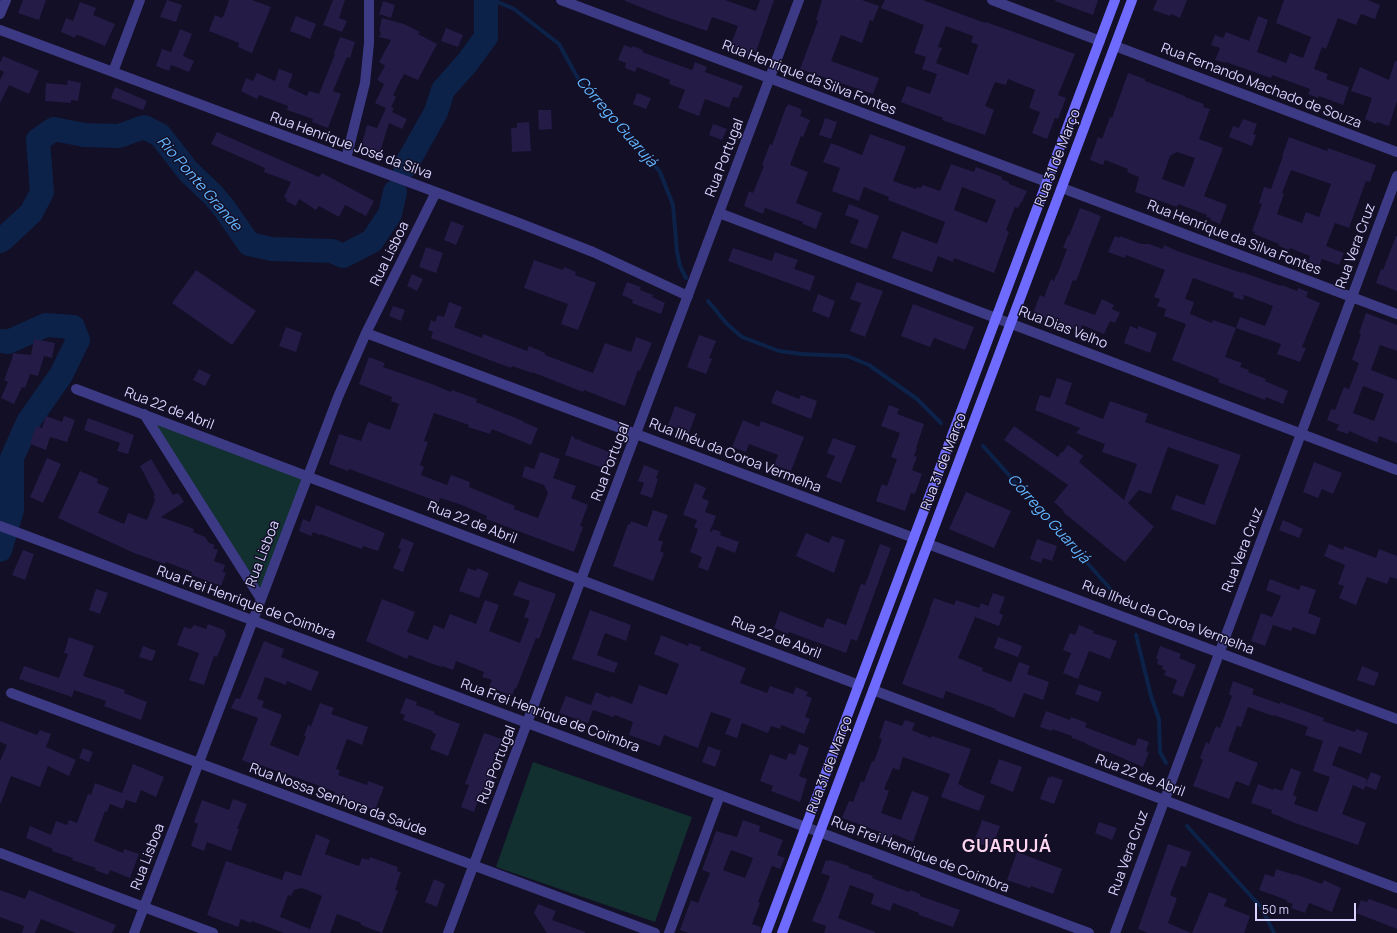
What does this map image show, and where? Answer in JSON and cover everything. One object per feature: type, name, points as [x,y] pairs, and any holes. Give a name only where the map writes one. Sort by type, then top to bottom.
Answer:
[{"type":"main road","name":"Rua 31 de Março","points":[[766,933],[1115,0]]},
{"type":"main road","name":"Rua 31 de Março","points":[[782,933],[1132,0]]},
{"type":"street","points":[[0,14],[6,0]]},
{"type":"street","points":[[113,72],[140,0]]},
{"type":"street","points":[[346,159],[366,77],[369,0]]},
{"type":"street","name":"Rua Henrique da Silva Fontes","points":[[561,0],[1047,182]]},
{"type":"street","name":"Rua Portugal","points":[[448,933],[799,0]]},
{"type":"street","points":[[992,0],[1100,40]]},
{"type":"street","name":"Rua Henrique José da Silva","points":[[0,30],[593,252],[688,296]]},
{"type":"street","name":"Rua Fernando Machado de Souza","points":[[1115,46],[1397,152]]},
{"type":"street","name":"Rua Vera Cruz","points":[[1115,933],[1397,176]]},
{"type":"street","name":"Rua Henrique da Silva Fontes","points":[[1062,188],[1397,314]]},
{"type":"street","name":"Rua Lisboa","points":[[134,933],[338,397],[366,333],[436,192]]},
{"type":"street","name":"Rua Dias Velho","points":[[719,213],[1397,470]]},
{"type":"street","name":"Rua Ilhéu da Coroa Vermelha","points":[[366,333],[914,538]]},
{"type":"street","name":"Rua 22 de Abril","points":[[76,388],[859,685]]},
{"type":"street","points":[[144,414],[261,599]]},
{"type":"street","name":"Rua Frei Henrique de Coimbra","points":[[0,526],[1089,933]]},
{"type":"street","name":"Rua Ilhéu da Coroa Vermelha","points":[[928,544],[1397,719]]},
{"type":"street","name":"Rua 22 de Abril","points":[[873,690],[1397,888]]},
{"type":"street","name":"Rua Nossa Senhora da Saúde","points":[[11,693],[655,933]]},
{"type":"street","points":[[669,933],[720,795]]},
{"type":"street","points":[[0,853],[213,933]]},
{"type":"green space","points":[[144,414],[308,476],[261,599]]},
{"type":"green space","points":[[533,762],[692,817],[655,922],[496,867]]},
{"type":"building","points":[[23,0],[46,0],[39,20],[18,13]]},
{"type":"building","points":[[167,0],[182,5],[176,22],[160,17]]},
{"type":"building","points":[[229,0],[252,0],[271,7],[252,53],[238,47],[239,43],[209,31],[215,15],[222,18],[224,15]]},
{"type":"building","points":[[333,0],[345,0],[339,18],[347,21],[342,32],[323,25]]},
{"type":"building","points":[[625,0],[725,0],[756,11],[760,0],[774,0],[756,52],[754,51],[751,57],[729,49],[738,26],[712,17],[707,31],[666,17]]},
{"type":"building","points":[[822,0],[862,0],[879,6],[873,21],[870,20],[862,43],[841,35],[831,61],[879,78],[873,94],[800,69],[818,21],[816,20]]},
{"type":"building","points":[[885,0],[923,0],[1075,54],[1058,95],[1066,98],[1058,119],[1055,118],[1047,139],[1032,133],[1040,112],[1029,108],[1035,90],[1008,79],[1006,85],[995,82],[985,106],[994,110],[985,135],[942,120],[943,118],[901,102],[907,86],[930,94],[937,74],[922,69],[926,57],[914,53],[924,25],[881,8]],"holes":[[[946,26],[973,36],[971,42],[978,45],[968,75],[936,63],[942,48],[938,47]]]},
{"type":"building","points":[[1055,0],[1098,0],[1093,15]]},
{"type":"building","points":[[1157,0],[1187,0],[1180,18],[1171,14],[1170,16],[1153,10]]},
{"type":"building","points":[[1284,0],[1368,0],[1380,5],[1375,19],[1361,14],[1356,25],[1338,18],[1326,49],[1322,47],[1314,69],[1328,74],[1326,79],[1349,87],[1343,105],[1319,96],[1318,98],[1308,94],[1310,89],[1272,75],[1271,78],[1226,62],[1215,60],[1220,48],[1211,45],[1215,35],[1223,38],[1226,32],[1249,41],[1258,16],[1268,20],[1257,52],[1286,63],[1290,53],[1303,58],[1311,37],[1276,23]]},
{"type":"building","points":[[383,1],[395,5],[391,18],[379,14]]},
{"type":"building","points":[[80,2],[96,8],[93,15],[115,24],[105,46],[81,36],[76,35],[75,38],[61,32],[66,18],[73,21]]},
{"type":"building","points":[[296,16],[316,24],[310,39],[290,31]]},
{"type":"building","points":[[382,18],[404,24],[420,32],[418,34],[437,44],[418,80],[404,74],[393,95],[396,97],[391,107],[394,108],[392,112],[407,119],[402,129],[389,123],[380,152],[361,147],[367,125],[377,128],[386,108],[375,103],[384,84],[377,80],[385,66],[379,62],[391,40],[379,37]]},
{"type":"building","points":[[446,28],[463,35],[458,47],[441,41]]},
{"type":"building","points":[[180,29],[192,34],[183,56],[194,61],[189,72],[171,65],[169,71],[156,66],[162,49],[171,52]]},
{"type":"building","points":[[340,37],[355,42],[350,58],[347,57],[333,91],[341,94],[328,128],[312,122],[313,119],[287,110],[288,106],[259,95],[257,99],[241,91],[246,78],[253,81],[257,73],[275,81],[279,69],[293,74],[288,87],[307,96],[309,91],[319,94]]},
{"type":"building","points":[[624,45],[632,48],[633,46],[643,50],[642,52],[692,70],[695,62],[707,67],[705,72],[743,86],[738,98],[733,97],[729,108],[705,99],[699,116],[678,108],[685,90],[669,84],[670,80],[637,67],[635,72],[625,68],[626,63],[618,60]]},
{"type":"building","points":[[3,56],[39,71],[29,94],[9,85],[0,103],[0,80],[4,72],[0,70],[0,63]]},
{"type":"building","points":[[1395,61],[1397,61],[1397,101],[1389,126],[1377,122],[1376,124],[1365,119],[1372,98],[1351,91],[1360,67],[1389,80]]},
{"type":"building","points":[[1128,73],[1204,104],[1203,107],[1210,109],[1199,139],[1223,148],[1204,196],[1227,205],[1220,224],[1210,220],[1211,218],[1206,217],[1207,215],[1178,204],[1177,207],[1135,192],[1139,177],[1127,172],[1128,169],[1105,160],[1103,165],[1090,160],[1098,137],[1102,139],[1110,117],[1112,118]],"holes":[[[1177,152],[1195,158],[1184,187],[1162,179],[1170,156]]]},
{"type":"building","points":[[68,80],[81,83],[78,101],[71,100],[71,103],[45,101],[46,83],[67,85]]},
{"type":"building","points":[[115,87],[147,101],[143,110],[111,98]]},
{"type":"building","points":[[637,93],[651,98],[646,109],[633,104]]},
{"type":"building","points":[[788,104],[801,109],[800,110],[802,111],[800,116],[810,120],[803,137],[801,136],[790,165],[808,172],[796,203],[822,213],[816,229],[803,224],[803,222],[765,208],[763,214],[744,206],[749,191],[753,193],[764,166],[762,165],[770,144],[772,145]]},
{"type":"building","points":[[538,110],[551,110],[552,129],[539,130]]},
{"type":"building","points":[[825,118],[837,122],[831,139],[819,135]]},
{"type":"building","points":[[1243,119],[1257,124],[1253,134],[1256,135],[1252,146],[1229,137],[1233,126],[1239,128]]},
{"type":"building","points":[[529,122],[531,151],[512,152],[511,128],[517,128],[517,123]]},
{"type":"building","points":[[713,124],[727,129],[722,140],[709,135]]},
{"type":"building","points":[[217,132],[319,177],[322,173],[374,201],[366,216],[345,205],[339,217],[319,206],[316,210],[299,199],[296,206],[286,201],[287,199],[284,197],[291,182],[264,172],[265,168],[211,144]]},
{"type":"building","points":[[870,134],[906,147],[893,181],[916,189],[917,187],[921,188],[923,185],[940,191],[951,164],[974,172],[976,167],[1002,177],[1001,179],[1009,182],[1009,184],[1027,191],[1018,208],[1015,207],[1006,230],[1009,232],[994,273],[954,258],[953,262],[938,256],[932,272],[892,258],[902,231],[937,244],[945,222],[888,200],[889,197],[864,187],[859,201],[832,191],[840,168],[823,162],[831,143],[862,155]],"holes":[[[962,187],[996,200],[987,223],[954,210]]]},
{"type":"building","points":[[1289,137],[1327,151],[1328,148],[1376,165],[1370,182],[1366,181],[1349,228],[1335,223],[1326,246],[1344,253],[1339,265],[1322,259],[1319,266],[1308,262],[1310,256],[1290,248],[1289,250],[1279,246],[1279,244],[1254,234],[1255,232],[1252,231],[1262,204],[1259,203],[1264,187],[1271,189]],"holes":[[[1291,170],[1331,184],[1319,217],[1306,212],[1302,223],[1277,214],[1284,194],[1282,193]]]},
{"type":"building","points":[[849,204],[879,216],[867,249],[850,243],[859,220],[845,215]]},
{"type":"building","points":[[1080,208],[1101,216],[1076,281],[1073,280],[1064,304],[1095,315],[1102,299],[1114,305],[1112,309],[1120,313],[1115,323],[1110,321],[1104,334],[1082,325],[1080,331],[1033,313],[1040,295],[1044,297],[1051,279],[1054,281],[1057,275],[1067,249],[1063,248]]},
{"type":"building","points":[[451,221],[464,226],[456,245],[444,240]]},
{"type":"building","points":[[1115,236],[1120,238],[1120,236],[1141,244],[1149,244],[1163,249],[1164,245],[1177,251],[1281,286],[1282,285],[1297,291],[1298,288],[1308,292],[1306,297],[1320,303],[1302,347],[1306,348],[1300,362],[1277,354],[1281,344],[1236,328],[1225,357],[1242,363],[1240,367],[1249,370],[1248,372],[1266,379],[1265,381],[1288,391],[1283,404],[1266,397],[1265,400],[1218,382],[1219,379],[1172,360],[1186,324],[1164,316],[1166,309],[1157,306],[1160,299],[1154,297],[1165,270],[1126,255],[1125,258],[1108,252]],"holes":[[[1193,278],[1234,293],[1233,297],[1243,300],[1244,295],[1273,306],[1265,326],[1240,317],[1236,328],[1213,320],[1212,323],[1190,314],[1194,302],[1185,299]]]},
{"type":"building","points":[[1396,236],[1397,291],[1376,283],[1381,269],[1383,270]]},
{"type":"building","points":[[426,247],[443,253],[436,273],[419,267]]},
{"type":"building","points":[[733,248],[772,261],[775,252],[798,260],[794,269],[815,276],[810,291],[728,261]]},
{"type":"building","points":[[534,260],[563,270],[564,267],[576,272],[575,275],[596,283],[578,330],[561,324],[568,304],[524,288]]},
{"type":"building","points":[[196,270],[256,311],[232,345],[172,303]]},
{"type":"building","points":[[412,274],[423,279],[417,291],[407,286]]},
{"type":"building","points":[[627,282],[641,287],[640,290],[653,295],[652,297],[665,303],[661,314],[632,303],[633,300],[622,295]]},
{"type":"building","points":[[857,282],[883,291],[865,337],[850,331],[861,303],[850,299]]},
{"type":"building","points":[[818,294],[835,301],[829,318],[812,311]]},
{"type":"building","points":[[449,302],[462,307],[454,327],[482,338],[483,334],[527,351],[529,346],[545,353],[545,355],[593,373],[605,343],[631,352],[636,337],[652,343],[640,371],[638,370],[625,406],[584,390],[583,392],[532,372],[512,366],[511,368],[431,338],[433,332],[428,330],[431,320],[435,322],[438,315],[444,317]]},
{"type":"building","points":[[913,304],[974,327],[965,350],[934,338],[930,347],[901,336]]},
{"type":"building","points":[[393,306],[405,310],[401,321],[389,316]]},
{"type":"building","points":[[1366,313],[1397,325],[1397,351],[1380,345],[1371,370],[1397,380],[1397,443],[1379,436],[1377,443],[1349,431],[1348,434],[1336,430],[1339,425],[1327,420],[1331,409],[1335,410],[1344,387],[1349,389],[1359,363],[1352,360],[1361,334],[1359,333]],"holes":[[[1363,386],[1384,394],[1374,421],[1353,413]]]},
{"type":"building","points":[[1130,326],[1138,329],[1138,326],[1157,333],[1150,353],[1124,343]]},
{"type":"building","points":[[286,327],[302,333],[296,352],[279,346]]},
{"type":"building","points":[[699,335],[716,341],[709,358],[712,359],[706,374],[687,367]]},
{"type":"building","points":[[34,339],[55,343],[52,358],[44,356],[38,376],[30,374],[25,388],[22,387],[14,404],[1,398],[8,382],[4,380],[13,353],[31,355]]},
{"type":"building","points":[[369,357],[385,363],[383,367],[451,392],[452,390],[477,399],[476,402],[538,428],[531,445],[492,429],[490,434],[434,413],[424,441],[428,442],[420,465],[424,467],[421,475],[447,485],[451,475],[470,482],[469,487],[515,506],[514,509],[538,518],[548,493],[544,485],[522,477],[525,466],[534,469],[540,452],[560,459],[553,478],[576,486],[571,498],[588,505],[580,526],[583,527],[574,552],[486,519],[487,516],[462,505],[440,498],[439,502],[349,469],[348,471],[329,464],[339,434],[361,441],[368,422],[390,430],[399,404],[391,401],[392,397],[359,384]]},
{"type":"building","points":[[199,369],[211,375],[205,386],[193,380]]},
{"type":"building","points":[[1057,378],[1072,383],[1065,404],[1103,419],[1110,401],[1148,414],[1145,422],[1241,455],[1215,525],[1171,509],[1176,495],[1204,505],[1219,465],[1168,447],[1151,494],[1139,490],[1128,503],[1154,527],[1125,562],[1063,512],[1064,511],[1054,502],[1068,485],[1004,440],[1014,426],[1058,457],[1068,445],[1083,456],[1079,462],[1124,500],[1137,464],[1102,452],[1105,444],[1076,433],[1080,428],[1035,410],[1040,395],[1050,398]]},
{"type":"building","points":[[776,390],[799,399],[801,395],[817,401],[811,419],[771,403]]},
{"type":"building","points":[[889,405],[899,409],[897,414],[924,424],[916,448],[914,456],[917,457],[912,470],[922,474],[915,494],[911,493],[905,511],[876,501],[882,484],[887,486],[897,459],[891,457],[900,433],[881,426]]},
{"type":"building","points":[[675,406],[696,414],[689,433],[668,425]]},
{"type":"building","points":[[46,416],[62,422],[64,416],[75,420],[67,442],[50,437],[46,450],[30,444],[36,426],[42,428]]},
{"type":"building","points":[[88,418],[134,435],[128,454],[117,451],[120,443],[84,430]]},
{"type":"building","points":[[743,420],[759,427],[761,421],[804,437],[791,471],[774,465],[778,455],[749,444],[746,452],[732,447]]},
{"type":"building","points":[[572,435],[576,440],[579,439],[612,453],[606,469],[565,455]]},
{"type":"building","points":[[833,438],[856,446],[841,483],[826,477],[835,456],[827,453]]},
{"type":"building","points":[[47,458],[61,464],[43,503],[30,497]]},
{"type":"building","points":[[151,459],[173,495],[178,493],[184,502],[161,517],[194,529],[193,532],[205,537],[209,543],[215,545],[213,548],[218,550],[214,561],[225,565],[223,572],[226,573],[221,586],[191,575],[192,572],[166,562],[165,564],[134,553],[58,518],[80,471],[98,479],[97,483],[109,488],[98,513],[124,524],[128,513],[147,520],[155,500],[153,496],[155,495],[140,466]]},
{"type":"building","points":[[1314,462],[1342,473],[1333,494],[1322,489],[1318,498],[1303,492]]},
{"type":"building","points":[[644,465],[659,471],[652,498],[640,494],[644,483],[638,481]]},
{"type":"building","points":[[695,483],[706,488],[702,498],[709,501],[705,512],[716,516],[710,531],[712,532],[713,529],[721,532],[720,535],[739,542],[735,553],[717,546],[708,571],[698,567],[702,557],[690,552],[698,529],[694,527],[697,520],[683,515]]},
{"type":"building","points":[[966,492],[1011,511],[994,548],[949,529]]},
{"type":"building","points":[[316,505],[385,533],[378,551],[363,546],[362,549],[313,532],[311,536],[299,531],[303,519],[310,522]]},
{"type":"building","points":[[653,510],[668,515],[658,540],[663,542],[660,551],[664,553],[653,581],[613,566],[628,524],[630,525],[631,521],[647,527]]},
{"type":"building","points":[[1283,520],[1303,529],[1299,538],[1279,530]]},
{"type":"building","points":[[806,533],[829,543],[832,536],[845,540],[834,573],[796,556]]},
{"type":"building","points":[[402,538],[414,543],[403,572],[393,568],[401,549],[398,548]]},
{"type":"building","points":[[1037,539],[1057,546],[1052,561],[1043,558],[1041,563],[1030,559]]},
{"type":"building","points":[[880,544],[891,548],[857,641],[851,639],[846,653],[774,628],[780,611],[823,628],[827,618],[846,625],[861,584],[865,585]]},
{"type":"building","points":[[1329,544],[1343,550],[1344,546],[1376,558],[1379,549],[1397,556],[1397,579],[1390,577],[1387,584],[1367,577],[1356,605],[1339,598],[1344,586],[1338,584],[1345,565],[1324,556]]},
{"type":"building","points":[[23,550],[34,554],[25,580],[12,575]]},
{"type":"building","points":[[468,568],[476,571],[477,568],[489,573],[479,598],[459,591]]},
{"type":"building","points":[[1270,579],[1299,590],[1301,585],[1316,590],[1308,613],[1321,618],[1315,635],[1293,627],[1291,631],[1273,625],[1265,646],[1251,641],[1261,613],[1272,617],[1281,596],[1266,590]]},
{"type":"building","points":[[519,581],[556,594],[539,639],[536,638],[512,696],[489,687],[492,680],[482,677],[484,672],[456,661],[453,670],[409,655],[407,659],[366,641],[382,599],[415,612],[407,632],[428,640],[434,625],[444,629],[450,614],[476,624],[485,600],[499,605],[489,631],[520,643],[529,619],[524,617],[530,601],[513,595]]},
{"type":"building","points":[[96,589],[108,593],[100,614],[89,610]]},
{"type":"building","points":[[993,593],[1005,597],[999,613],[1003,615],[999,626],[975,617],[981,603],[988,606]]},
{"type":"building","points":[[934,598],[954,605],[956,600],[979,608],[958,658],[983,668],[982,671],[1011,682],[1019,662],[1030,666],[1027,674],[1049,682],[1043,700],[1024,693],[1014,718],[995,710],[996,709],[946,691],[943,699],[902,684]]},
{"type":"building","points":[[590,610],[631,625],[626,641],[605,633],[597,655],[618,663],[614,673],[572,659]]},
{"type":"building","points":[[208,624],[224,630],[226,635],[217,657],[214,656],[204,685],[189,680],[199,653],[177,645],[184,627],[191,629],[194,625],[206,629]]},
{"type":"building","points":[[1079,625],[1094,631],[1093,633],[1117,641],[1110,659],[1089,651],[1078,679],[1063,673],[1071,653],[1063,650],[1070,633],[1075,635]]},
{"type":"building","points":[[661,635],[688,646],[689,643],[701,647],[700,650],[746,668],[740,683],[767,693],[770,686],[793,694],[796,687],[808,692],[806,696],[812,698],[805,717],[810,719],[804,734],[781,725],[780,729],[771,726],[768,733],[742,723],[737,738],[725,734],[731,719],[711,712],[698,748],[664,735],[660,746],[629,735],[633,722],[615,715],[613,717],[593,710],[588,723],[559,713],[566,696],[591,705],[596,692],[610,698],[611,696],[632,704],[639,685],[667,695],[679,664],[654,654]]},
{"type":"building","points":[[69,637],[94,646],[83,676],[125,690],[124,693],[147,702],[141,720],[104,706],[106,701],[74,690],[72,697],[19,679],[24,666],[59,678],[68,654],[64,653]]},
{"type":"building","points":[[998,637],[1022,646],[1018,657],[994,648]]},
{"type":"building","points":[[264,641],[284,649],[281,657],[319,672],[311,691],[287,681],[286,685],[265,677],[257,699],[264,701],[262,707],[282,715],[270,745],[298,756],[306,737],[304,736],[308,725],[311,726],[320,703],[334,708],[331,714],[368,727],[362,745],[347,739],[336,769],[340,770],[338,775],[367,785],[368,781],[384,787],[375,810],[334,795],[335,792],[309,782],[260,765],[259,767],[242,760],[258,718],[231,708],[236,698],[240,699]]},
{"type":"building","points":[[143,646],[156,651],[152,661],[139,657]]},
{"type":"building","points":[[1160,646],[1181,654],[1179,658],[1196,665],[1183,697],[1172,693],[1177,680],[1164,675],[1166,671],[1162,669],[1163,666],[1157,664],[1158,659],[1156,659]]},
{"type":"building","points":[[1362,666],[1379,673],[1374,686],[1357,680]]},
{"type":"building","points":[[1233,681],[1254,689],[1252,694],[1280,704],[1280,702],[1324,718],[1323,721],[1355,732],[1356,729],[1368,733],[1361,754],[1339,746],[1332,765],[1367,779],[1364,790],[1353,785],[1342,814],[1366,823],[1358,845],[1295,823],[1271,813],[1272,810],[1251,803],[1258,784],[1273,790],[1274,788],[1282,791],[1291,768],[1301,772],[1293,795],[1297,797],[1294,804],[1317,812],[1330,777],[1313,771],[1323,741],[1305,735],[1308,727],[1248,707],[1241,727],[1237,726],[1228,751],[1258,763],[1249,786],[1236,781],[1229,799],[1193,786],[1203,760],[1200,758],[1206,742],[1209,744],[1216,726],[1220,728],[1232,696],[1229,694]]},
{"type":"building","points":[[1079,684],[1102,692],[1098,702],[1075,694]]},
{"type":"building","points":[[406,698],[417,702],[416,705],[435,712],[434,714],[460,724],[448,756],[430,749],[436,734],[432,732],[433,731],[403,720],[405,715],[400,713]]},
{"type":"building","points":[[1046,711],[1070,720],[1071,717],[1087,723],[1085,727],[1135,746],[1138,738],[1149,742],[1146,751],[1149,752],[1143,767],[1072,738],[1072,736],[1052,729],[1052,731],[1040,727]]},
{"type":"building","points":[[885,720],[902,726],[905,720],[915,723],[912,730],[931,738],[932,736],[971,749],[958,784],[985,796],[979,811],[941,797],[950,774],[903,757],[899,770],[893,768],[884,789],[889,791],[881,813],[901,820],[912,791],[929,797],[913,842],[893,834],[890,842],[878,837],[880,832],[842,818],[849,801],[853,802],[861,781],[864,782],[872,761],[874,762],[882,739],[879,738]]},
{"type":"building","points":[[0,721],[37,735],[40,730],[51,734],[46,747],[76,760],[69,776],[48,766],[40,787],[11,776],[1,803],[0,761],[7,745],[0,742]]},
{"type":"building","points":[[484,733],[502,739],[489,772],[495,774],[488,793],[482,790],[474,812],[461,807],[469,785],[465,784]]},
{"type":"building","points":[[799,744],[809,748],[799,776],[807,779],[800,802],[771,791],[773,786],[760,781],[770,754],[786,760],[789,753],[795,755]]},
{"type":"building","points":[[708,746],[721,751],[715,767],[702,762]]},
{"type":"building","points":[[83,748],[93,752],[89,762],[79,758]]},
{"type":"building","points":[[999,759],[1022,767],[1013,792],[990,783]]},
{"type":"building","points":[[133,764],[164,777],[156,797],[141,790],[136,803],[126,800],[123,809],[110,804],[107,812],[105,811],[94,841],[123,853],[124,849],[139,854],[130,878],[110,870],[108,875],[95,870],[96,868],[72,860],[73,858],[52,851],[53,849],[26,838],[30,826],[51,835],[56,821],[67,825],[69,820],[77,823],[88,794],[91,795],[95,783],[122,793]]},
{"type":"building","points":[[1371,772],[1381,776],[1376,790],[1365,786]]},
{"type":"building","points":[[1051,776],[1063,780],[1054,804],[1040,799],[1048,777],[1051,778]]},
{"type":"building","points":[[233,799],[247,804],[237,829],[239,829],[231,851],[207,842],[204,851],[191,846],[198,824],[194,822],[202,800],[229,810]]},
{"type":"building","points":[[743,820],[760,826],[759,831],[783,840],[777,855],[785,858],[780,869],[772,866],[758,902],[760,903],[752,924],[761,927],[760,933],[688,933],[680,930],[691,900],[698,903],[710,873],[702,870],[716,831],[737,837]],"holes":[[[731,850],[753,858],[745,878],[723,870]]]},
{"type":"building","points":[[982,820],[1000,826],[992,848],[974,842]]},
{"type":"building","points":[[1099,822],[1117,828],[1112,840],[1095,833]]},
{"type":"building","points":[[316,834],[330,840],[325,854],[359,866],[362,858],[369,860],[370,857],[398,867],[397,871],[401,872],[395,890],[398,891],[382,933],[337,914],[330,933],[284,933],[252,921],[251,923],[241,919],[238,927],[207,915],[226,861],[282,880],[285,871],[301,876]],"holes":[[[302,888],[322,896],[310,929],[280,917],[288,895],[291,896],[294,890]]]},
{"type":"building","points":[[1168,844],[1191,852],[1186,867],[1181,866],[1170,895],[1177,898],[1168,923],[1191,933],[1148,933],[1138,929]]},
{"type":"building","points":[[1017,852],[1062,869],[1053,894],[1031,886],[1030,888],[1007,880]]},
{"type":"building","points":[[826,860],[849,866],[849,868],[873,876],[872,878],[909,892],[910,890],[920,894],[920,896],[960,910],[953,927],[919,915],[919,913],[893,903],[890,911],[871,904],[874,894],[850,885],[838,918],[875,933],[824,933],[826,926],[812,921],[830,876],[821,873]]},
{"type":"building","points":[[1276,869],[1322,884],[1324,880],[1341,888],[1332,912],[1309,903],[1305,913],[1291,908],[1293,904],[1287,902],[1287,900],[1259,890],[1265,874],[1274,877]]},
{"type":"building","points":[[434,879],[445,884],[437,907],[425,902]]},
{"type":"building","points":[[0,890],[25,899],[29,890],[116,925],[112,933],[76,933],[41,919],[35,933],[22,933],[24,926],[0,917]]},
{"type":"building","points":[[1209,892],[1227,899],[1224,906],[1250,916],[1244,933],[1192,933]]},
{"type":"building","points":[[1369,899],[1397,909],[1397,929],[1356,913],[1361,900],[1367,902]]},
{"type":"building","points":[[538,904],[556,911],[552,920],[585,933],[547,933],[534,913]]},
{"type":"waterway","name":"Rio Ponte Grande","points":[[405,167],[436,112],[443,90],[467,63],[486,37],[486,0]]},
{"type":"waterway","name":"Córrego Guarujá","points":[[493,0],[514,9],[559,44],[580,82],[629,134],[660,172],[673,205],[677,252],[680,266],[686,278]]},
{"type":"waterway","name":"Rio Ponte Grande","points":[[0,241],[31,213],[42,192],[38,140],[54,129],[84,135],[119,136],[144,127],[160,135],[188,171],[224,208],[249,244],[272,249],[332,251],[343,256],[372,241],[390,214],[395,192]]},
{"type":"waterway","name":"Córrego Guarujá","points":[[708,301],[727,324],[742,337],[779,351],[802,354],[847,356],[869,365],[917,399],[941,423]]},
{"type":"waterway","name":"Rio Ponte Grande","points":[[0,341],[8,342],[46,325],[73,327],[78,340],[61,375],[28,422],[12,458],[12,510],[0,550]]},
{"type":"waterway","name":"Córrego Guarujá","points":[[983,446],[1114,593]]},
{"type":"waterway","name":"Córrego Guarujá","points":[[1136,635],[1151,696],[1159,719],[1160,752],[1166,763]]},
{"type":"waterway","name":"Córrego Guarujá","points":[[1187,826],[1261,907],[1274,933]]},
{"type":"district","name":"GUARUJÁ","points":[[1007,847]]}]
